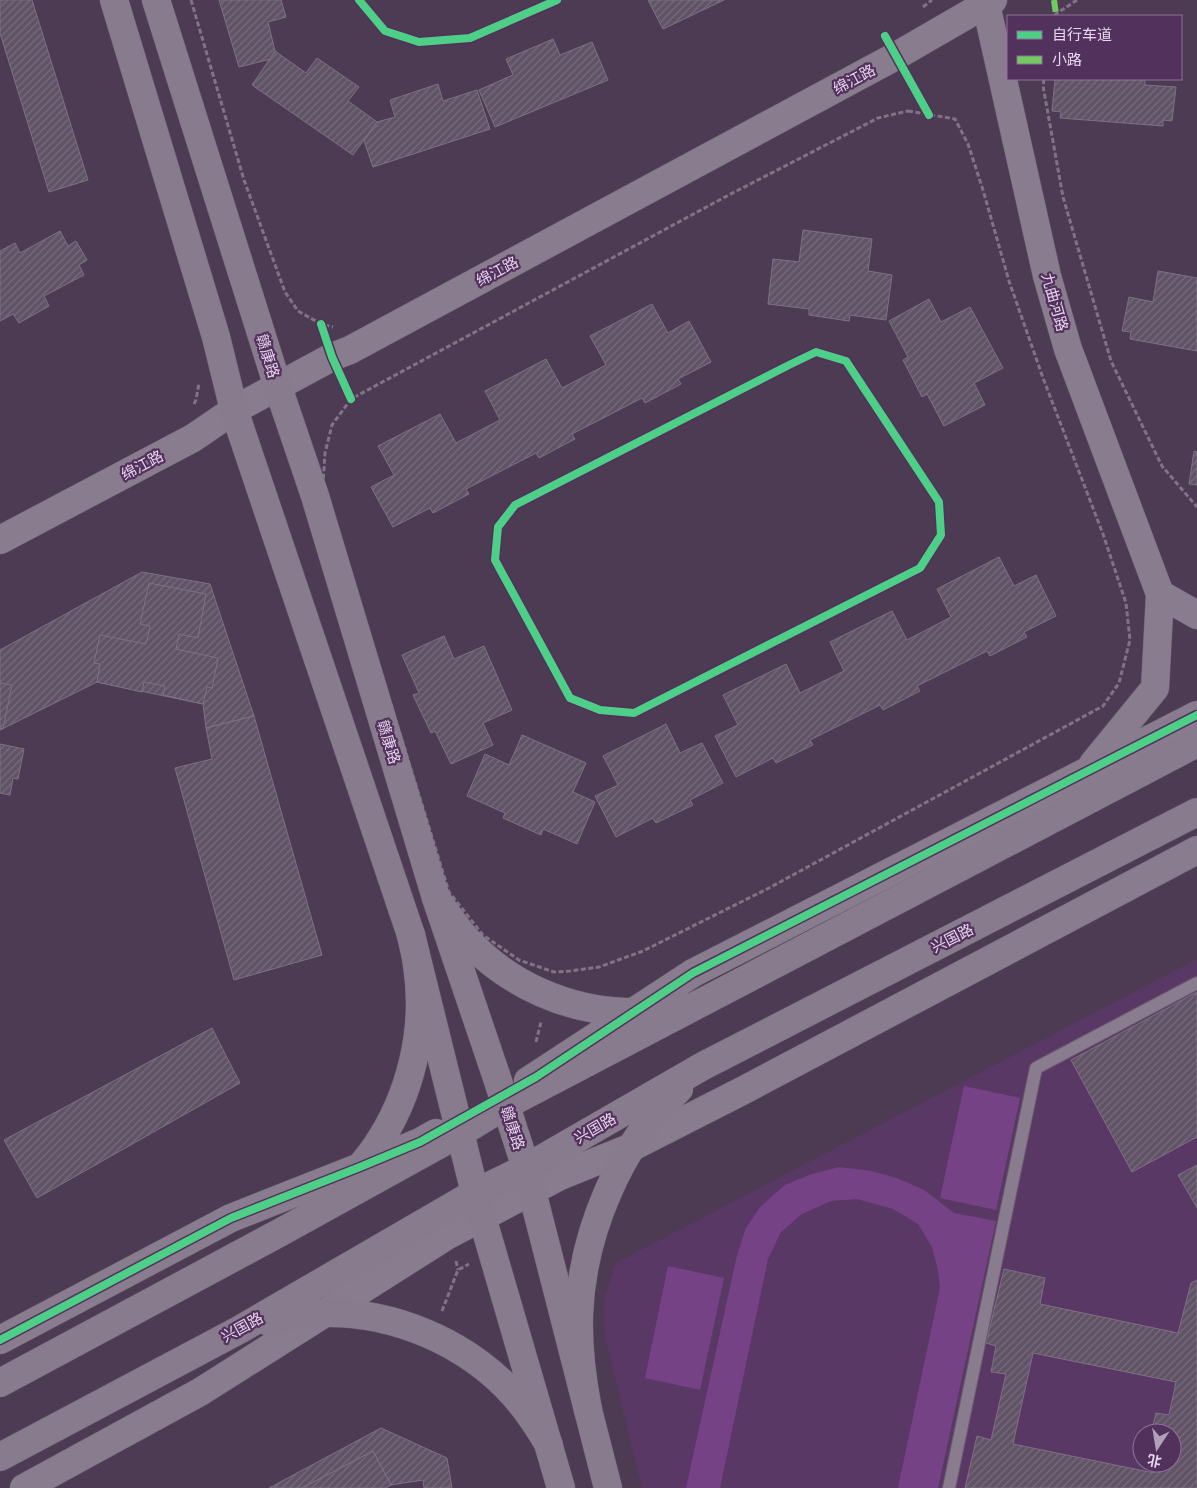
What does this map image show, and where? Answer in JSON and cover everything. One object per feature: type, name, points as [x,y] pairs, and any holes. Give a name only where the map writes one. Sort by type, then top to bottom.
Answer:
[{"type":"main road","points":[[114,0],[216,337],[234,410],[411,935],[478,1205],[561,1488]]},
{"type":"main road","name":"赣康路","points":[[156,0],[278,387],[315,496],[436,898],[529,1179],[608,1488]]},
{"type":"main road","points":[[281,1232],[504,1100],[712,997],[1197,743]]},
{"type":"main road","name":"兴国路","points":[[0,1457],[529,1179],[703,1066],[1197,812]]},
{"type":"main road","points":[[436,898],[470,944],[491,963],[515,979],[540,992],[567,1002],[596,1009],[636,1012],[684,1006],[712,997]]},
{"type":"main road","points":[[0,1383],[308,1216],[333,1196],[360,1168],[375,1148],[391,1121],[404,1091],[413,1061],[419,1029],[420,997],[418,966],[411,935]]},
{"type":"main road","points":[[588,1410],[582,1379],[579,1315],[582,1283],[598,1216],[612,1182],[632,1147],[652,1119],[676,1091],[703,1066]]},
{"type":"main road","points":[[239,1330],[276,1319],[322,1313],[354,1314],[413,1328],[468,1355],[492,1374],[514,1395],[533,1419],[549,1445]]},
{"type":"street","name":"绵江路","points":[[0,540],[193,438],[234,410],[332,357],[377,336],[887,61],[988,1]]},
{"type":"street","name":"九曲河路","points":[[988,1],[1047,276],[1068,349],[1160,594]]},
{"type":"street","points":[[1087,772],[1155,688],[1160,594],[1197,615]]},
{"type":"street","points":[[504,1100],[693,972],[1197,715]]},
{"type":"street","points":[[529,1179],[560,1176],[632,1147],[1197,850]]},
{"type":"street","points":[[0,1340],[231,1218],[360,1168],[458,1127]]},
{"type":"street","points":[[24,1488],[200,1392],[448,1235],[478,1205]]},
{"type":"lane","points":[[949,1488],[1036,1068],[1197,983]]},
{"type":"path","points":[[191,0],[244,180],[285,292],[298,311],[321,324],[338,328]]},
{"type":"path","points":[[916,12],[932,0]]},
{"type":"path","points":[[1056,15],[1077,0]]},
{"type":"path","points":[[1044,80],[1043,86],[1063,197],[1111,361],[1162,466],[1197,507]]},
{"type":"path","points":[[908,111],[955,119],[968,144],[1009,281],[1043,378],[1103,534],[1126,603],[1130,640],[1119,683],[1103,706],[769,888],[643,951],[599,968],[554,972],[518,960],[483,935],[449,892],[323,486],[325,453],[332,425],[351,399],[725,197],[878,118],[908,111]]},
{"type":"path","points":[[192,408],[196,400],[200,376]]},
{"type":"shaded area","points":[[1197,959],[1197,1488],[642,1488],[605,1337],[604,1300],[616,1263]]},
{"type":"shaded area","points":[[964,1086],[1020,1098],[996,1210],[940,1198]]},
{"type":"shaded area","points":[[839,1167],[871,1171],[897,1178],[924,1190],[954,1213],[996,1221],[938,1488],[898,1488],[940,1288],[932,1247],[918,1224],[893,1209],[857,1199],[831,1201],[802,1214],[781,1232],[768,1259],[720,1488],[686,1488],[737,1255],[746,1228],[761,1206],[785,1185],[812,1174]]},
{"type":"shaded area","points":[[668,1266],[724,1278],[700,1390],[645,1378]]},
{"type":"building","points":[[32,0],[88,180],[49,192],[0,33],[0,1]]},
{"type":"building","points":[[219,0],[281,0],[286,17],[268,22],[275,51],[271,59],[239,67]]},
{"type":"building","points":[[648,0],[724,0],[663,29]]},
{"type":"building","points":[[553,39],[560,55],[592,42],[608,80],[495,127],[479,90],[513,75],[506,59]]},
{"type":"building","points":[[275,51],[306,73],[317,58],[359,87],[348,101],[377,122],[353,155],[252,85]]},
{"type":"building","points":[[1055,80],[1145,80],[1145,85],[1176,87],[1172,121],[1163,120],[1163,126],[1060,118],[1061,112],[1052,111]]},
{"type":"building","points":[[438,84],[443,101],[477,90],[490,129],[373,167],[364,141],[377,122],[395,117],[390,100]]},
{"type":"building","points":[[803,230],[872,239],[868,271],[892,275],[886,320],[850,315],[849,321],[809,315],[809,309],[768,304],[773,259],[799,262]]},
{"type":"building","points":[[60,231],[68,246],[76,241],[87,260],[79,265],[84,275],[44,296],[49,306],[19,323],[13,314],[0,321],[0,251],[15,243],[20,253]]},
{"type":"building","points":[[1158,271],[1197,278],[1197,351],[1130,339],[1131,332],[1122,331],[1129,297],[1153,302]]},
{"type":"building","points":[[929,299],[941,322],[970,307],[1003,368],[974,383],[985,405],[944,426],[927,394],[922,397],[903,360],[908,357],[889,321]]},
{"type":"building","points":[[652,304],[668,333],[689,321],[711,362],[678,379],[681,384],[645,403],[642,398],[572,434],[575,439],[539,458],[536,453],[466,489],[469,494],[433,513],[430,508],[393,527],[371,487],[394,475],[378,446],[440,414],[456,443],[500,420],[485,391],[546,359],[562,388],[606,365],[590,336]]},
{"type":"building","points":[[1194,451],[1197,452],[1197,485],[1189,484]]},
{"type":"building","points":[[999,557],[1014,586],[1036,575],[1056,616],[1024,632],[1027,637],[990,656],[987,651],[917,686],[920,691],[883,710],[880,705],[810,740],[813,745],[776,763],[773,758],[736,777],[715,736],[738,725],[723,695],[786,664],[800,693],[844,671],[830,642],[892,611],[907,640],[951,617],[937,589]]},
{"type":"building","points":[[142,572],[210,584],[254,716],[206,728],[203,704],[97,682],[0,730],[0,650]]},
{"type":"building","points":[[149,583],[206,594],[198,638],[179,634],[176,649],[218,658],[212,688],[207,687],[203,704],[163,695],[165,686],[144,682],[142,692],[97,682],[100,664],[94,663],[100,635],[146,644],[150,626],[140,624]]},
{"type":"building","points":[[444,636],[454,659],[484,646],[512,710],[483,723],[493,745],[451,764],[435,731],[431,733],[413,695],[419,693],[402,655]]},
{"type":"building","points":[[0,683],[12,685],[3,729],[0,728]]},
{"type":"building","points":[[254,716],[322,955],[234,980],[175,768],[212,759],[206,728]]},
{"type":"building","points":[[666,724],[680,753],[702,743],[723,783],[690,800],[693,805],[656,823],[653,818],[616,837],[595,796],[618,785],[603,756]]},
{"type":"building","points":[[522,735],[586,763],[573,792],[595,802],[577,844],[543,829],[541,835],[503,818],[505,813],[467,796],[485,754],[509,765]]},
{"type":"building","points":[[0,744],[24,749],[18,779],[13,778],[10,795],[0,793]]},
{"type":"building","points":[[1197,992],[1197,1137],[1132,1172],[1071,1060]]},
{"type":"building","points":[[212,1028],[240,1083],[37,1198],[4,1140]]},
{"type":"building","points":[[1197,1165],[1197,1208],[1178,1175]]},
{"type":"building","points":[[1004,1269],[1045,1278],[1040,1304],[1178,1333],[1191,1283],[1197,1280],[1197,1488],[965,1488],[977,1436],[991,1440],[1006,1374],[991,1372],[996,1346],[986,1343]],"holes":[[[1033,1353],[1176,1382],[1169,1415],[1156,1413],[1154,1423],[1182,1423],[1182,1473],[1132,1473],[1132,1468],[1013,1444]]]},
{"type":"building","points":[[381,1428],[447,1458],[452,1488],[424,1488],[423,1480],[391,1485],[373,1451],[302,1488],[269,1488]]},
{"type":"building","points":[[373,1451],[391,1485],[386,1488],[302,1488]]},
{"type":"marked path","points":[[1054,0],[1056,14]]},
{"type":"cycle path","points":[[359,0],[385,31],[419,42],[470,38],[557,0]]},
{"type":"cycle path","points":[[885,36],[929,115]]},
{"type":"cycle path","points":[[321,324],[332,357],[351,399]]},
{"type":"cycle path","points":[[816,352],[846,361],[939,502],[941,535],[920,568],[634,713],[600,710],[570,698],[495,560],[498,527],[515,505],[816,352]]},
{"type":"cycle path","points":[[0,1340],[231,1218],[420,1142],[536,1077],[693,973],[1197,715]]}]
